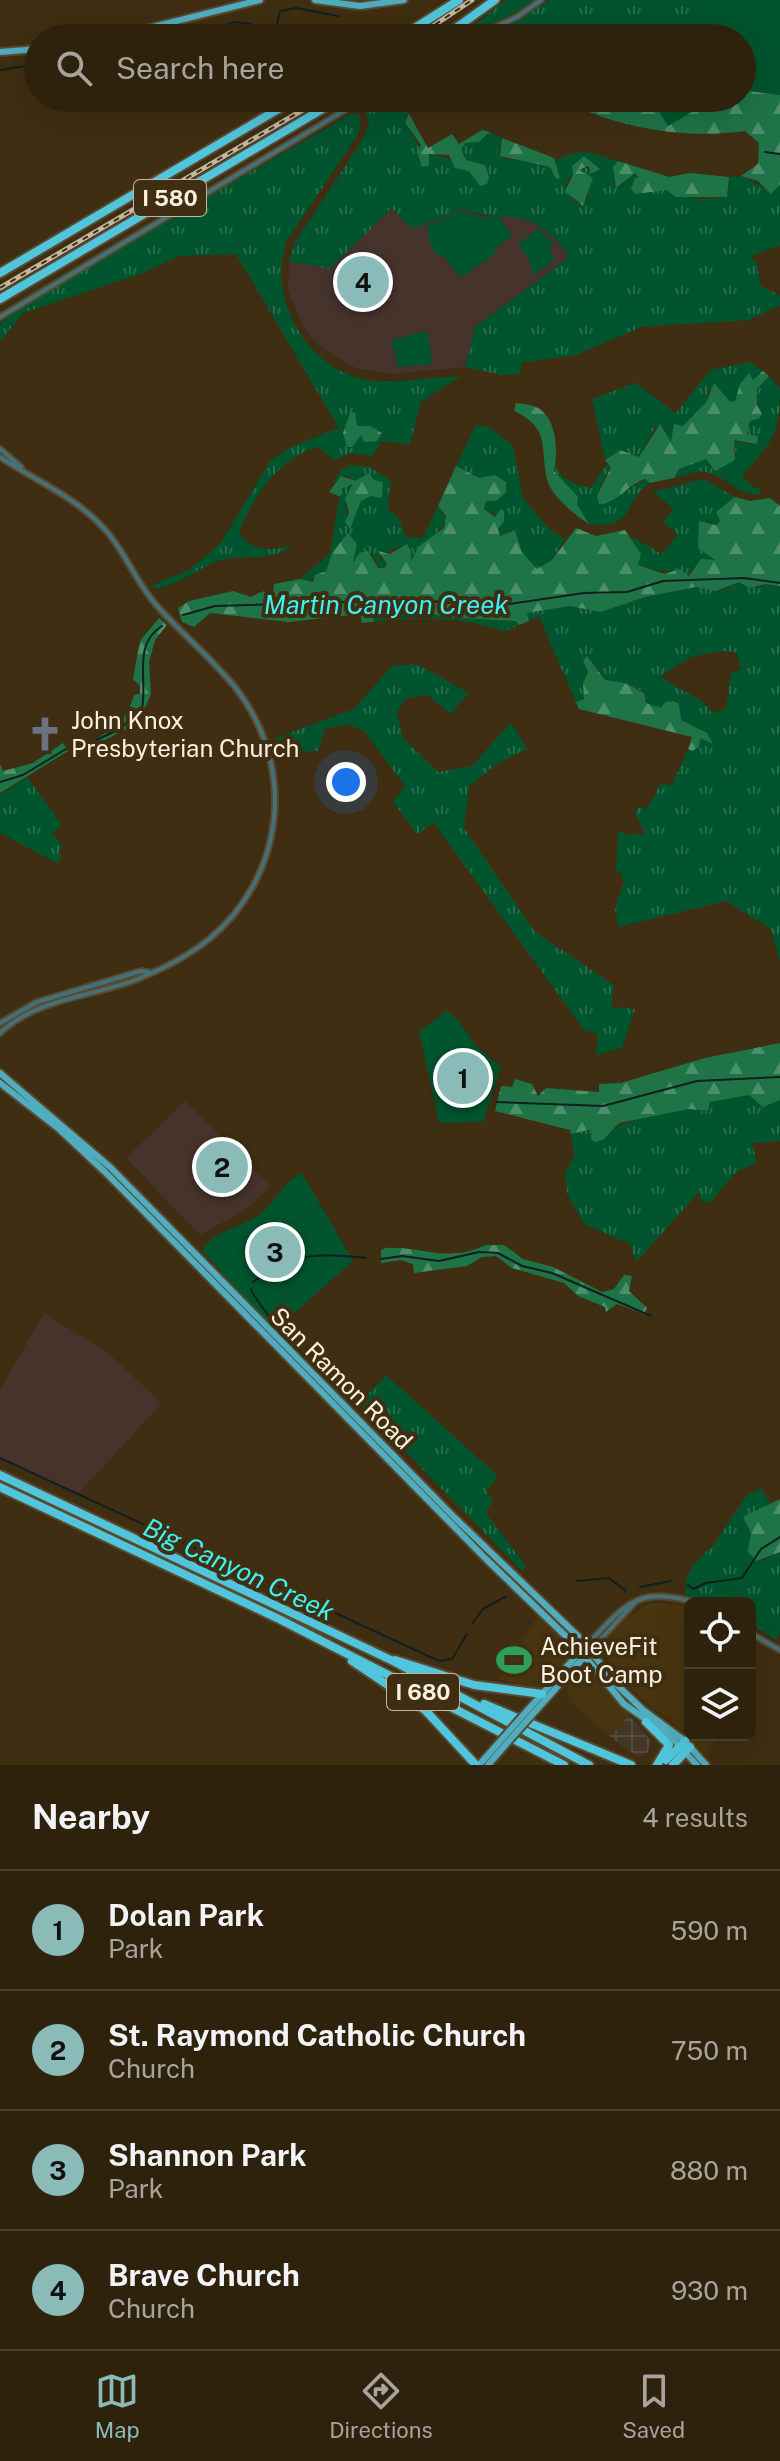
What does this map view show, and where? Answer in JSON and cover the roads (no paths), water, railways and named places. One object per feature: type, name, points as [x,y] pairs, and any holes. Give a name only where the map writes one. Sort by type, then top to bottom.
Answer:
[{"type":"highway","points":[[421,24],[459,0]]},
{"type":"highway","points":[[462,24],[495,0]]},
{"type":"highway","name":"I 580","points":[[0,273],[273,112]]},
{"type":"highway","name":"I 580","points":[[0,299],[317,112]]},
{"type":"highway","name":"I 680","points":[[0,1475],[391,1660],[589,1765]]},
{"type":"highway","name":"I 680","points":[[0,1487],[279,1619],[564,1765]]},
{"type":"highway","points":[[348,1656],[425,1710],[478,1765]]},
{"type":"highway","points":[[391,1660],[399,1659],[474,1685],[542,1694]]},
{"type":"highway","points":[[425,1679],[631,1765]]},
{"type":"highway","points":[[648,1718],[669,1745],[658,1765]]},
{"type":"highway","points":[[658,1765],[685,1746]]},
{"type":"highway","points":[[673,1765],[685,1746]]},
{"type":"main road","points":[[165,24],[260,0]]},
{"type":"main road","points":[[315,0],[364,6],[404,0]]},
{"type":"main road","points":[[0,52],[24,50]]},
{"type":"main road","name":"San Ramon Road","points":[[0,1073],[110,1167],[585,1651]]},
{"type":"main road","name":"San Ramon Road","points":[[0,1083],[59,1129],[105,1172],[585,1651]]},
{"type":"main road","points":[[528,1715],[542,1694],[585,1651]]},
{"type":"main road","points":[[585,1651],[626,1706],[648,1718],[706,1765]]},
{"type":"main road","points":[[488,1765],[498,1749],[585,1651]]},
{"type":"main road","points":[[585,1651],[648,1718]]},
{"type":"main road","points":[[685,1746],[697,1765]]},
{"type":"main road","points":[[478,1765],[498,1749]]},
{"type":"street","points":[[502,24],[541,0]]},
{"type":"street","points":[[0,317],[342,112]]},
{"type":"street","points":[[0,449],[17,460],[22,469]]},
{"type":"street","points":[[0,457],[74,503],[107,532],[146,594],[237,689],[268,745],[277,814],[273,840],[257,880],[225,924],[206,942],[143,977],[29,1012],[0,1033]]},
{"type":"street","points":[[0,1023],[37,1002],[141,971],[148,972]]},
{"type":"street","points":[[585,1651],[619,1608],[660,1597],[684,1601]]},
{"type":"street","points":[[756,1636],[780,1650]]},
{"type":"waterway","points":[[277,24],[280,11],[296,8],[338,16]]},
{"type":"waterway","points":[[229,24],[252,24]]},
{"type":"waterway","points":[[0,70],[24,66]]},
{"type":"waterway","points":[[765,152],[780,154]]},
{"type":"waterway","name":"Martin Canyon Creek","points":[[183,615],[215,606],[375,601],[421,600],[489,607],[584,593],[627,592],[663,581],[744,578],[780,583]]},
{"type":"waterway","name":"Martin Canyon Creek","points":[[83,746],[120,729],[142,708],[144,653],[147,643],[162,626]]},
{"type":"waterway","name":"Martin Canyon Creek","points":[[0,782],[23,775],[66,749]]},
{"type":"waterway","points":[[496,1102],[603,1106],[697,1081],[780,1077]]},
{"type":"waterway","points":[[381,1259],[402,1256],[439,1261],[479,1252],[498,1253],[522,1266],[552,1273],[651,1316]]},
{"type":"waterway","points":[[253,1282],[281,1265],[307,1257],[334,1255],[366,1258]]},
{"type":"waterway","points":[[251,1289],[304,1357]]},
{"type":"waterway","name":"Big Canyon Creek","points":[[0,1458],[439,1661],[452,1659],[467,1634]]},
{"type":"waterway","name":"Big Canyon Creek","points":[[688,1585],[693,1589],[706,1583],[742,1578],[761,1549],[780,1537]]},
{"type":"waterway","name":"Big Canyon Creek","points":[[577,1581],[609,1578],[626,1591]]},
{"type":"waterway","name":"Big Canyon Creek","points":[[640,1587],[671,1581]]},
{"type":"waterway","name":"Big Canyon Creek","points":[[472,1624],[483,1609],[505,1597]]},
{"type":"railway","points":[[436,24],[472,0]]},
{"type":"railway","points":[[0,288],[299,112]]},
{"type":"place","name":"Brave Church","points":[[363,282]]},
{"type":"place","name":"John Knox Presbyterian Church","points":[[45,734]]},
{"type":"place","name":"Dolan Park","points":[[463,1078]]},
{"type":"place","name":"St. Raymond Catholic Church","points":[[222,1167]]},
{"type":"place","name":"Shannon Park","points":[[275,1252]]},
{"type":"place","name":"AchieveFit Boot Camp","points":[[514,1660]]}]
